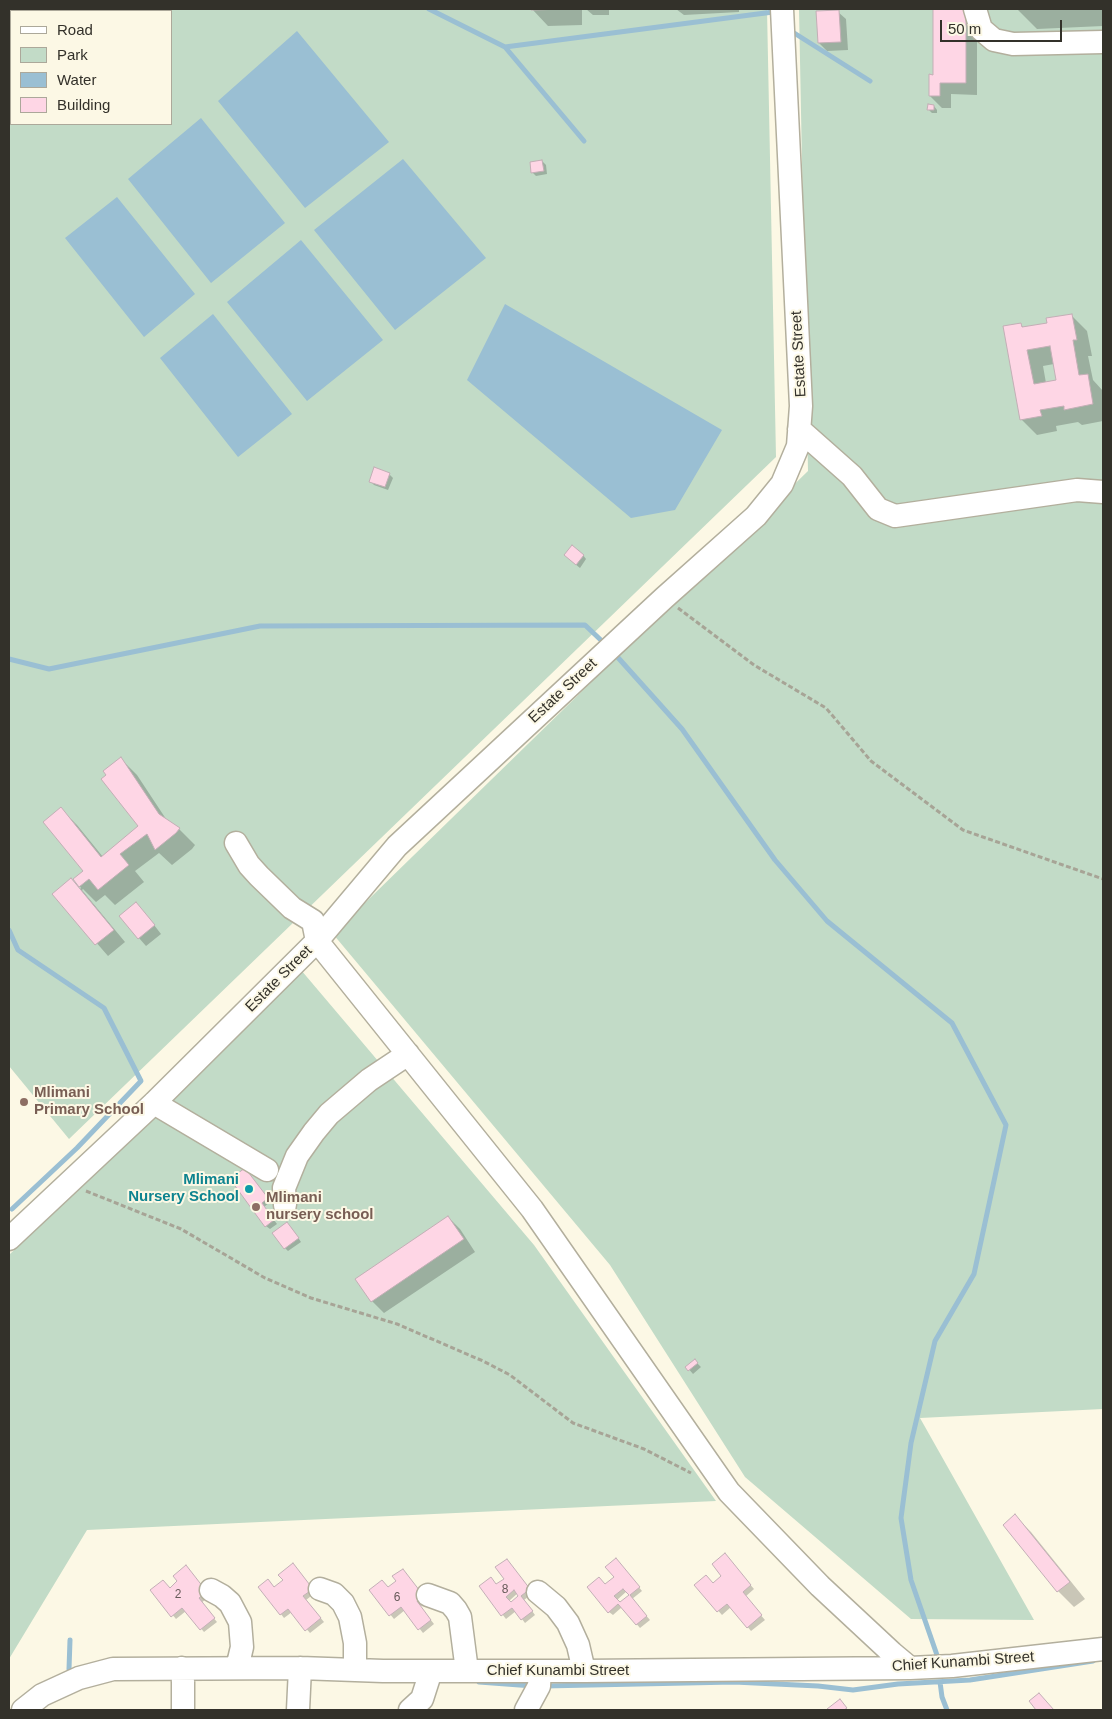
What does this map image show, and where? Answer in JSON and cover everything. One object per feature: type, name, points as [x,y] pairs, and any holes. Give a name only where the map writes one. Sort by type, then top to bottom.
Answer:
[{"type":"street","name":"Estate Street","points":[[10,1233],[68,1184],[154,1103],[317,941],[397,846],[664,598],[756,516],[782,484],[798,446],[801,396],[782,9]]},
{"type":"street","points":[[974,9],[982,29],[994,40],[1013,44],[1103,42]]},
{"type":"street","points":[[799,429],[852,476],[878,509],[895,516],[1078,490],[1103,492]]},
{"type":"street","points":[[236,843],[249,865],[259,876],[292,908],[313,921],[317,941],[532,1209],[730,1492],[820,1586],[910,1668]]},
{"type":"street","points":[[285,1205],[284,1188],[297,1156],[314,1132],[330,1114],[356,1091],[408,1054]]},
{"type":"street","points":[[154,1103],[267,1170]]},
{"type":"street","points":[[320,1589],[334,1594],[343,1603],[350,1617],[355,1643],[355,1670]]},
{"type":"street","points":[[211,1590],[230,1603],[240,1622],[242,1647],[237,1668]]},
{"type":"street","points":[[538,1592],[556,1607],[568,1623],[578,1645],[584,1672]]},
{"type":"street","points":[[428,1596],[450,1602],[460,1617],[467,1671]]},
{"type":"street","name":"Chief Kunambi Street","points":[[23,1710],[42,1695],[79,1678],[113,1669],[300,1668],[584,1672],[910,1668],[952,1666],[1103,1649]]},
{"type":"street","points":[[182,1668],[182,1710]]},
{"type":"street","points":[[298,1710],[300,1668]]},
{"type":"street","points":[[410,1710],[422,1700],[431,1671]]},
{"type":"street","points":[[526,1710],[539,1686],[540,1671]]},
{"type":"path","points":[[664,598],[754,665],[826,708],[871,761],[963,830],[1103,880]]},
{"type":"path","points":[[68,1184],[180,1229],[265,1278],[311,1298],[397,1324],[483,1362],[510,1375],[573,1423],[644,1449],[695,1475]]},
{"type":"green space","points":[[9,9],[767,9],[776,457],[69,1139],[9,1066]]},
{"type":"green space","points":[[799,9],[1103,9],[1103,1409],[920,1418],[1034,1620],[911,1619],[745,1477],[610,1265],[333,934],[808,471]]},
{"type":"green space","points":[[301,970],[534,1245],[716,1501],[87,1530],[9,1659],[9,1255]]},
{"type":"water","points":[[297,31],[389,142],[305,208],[218,101]]},
{"type":"water","points":[[201,118],[285,223],[211,283],[128,179]]},
{"type":"water","points":[[403,159],[486,258],[395,330],[314,230]]},
{"type":"water","points":[[117,197],[195,294],[144,337],[65,238]]},
{"type":"water","points":[[301,240],[383,340],[307,401],[227,302]]},
{"type":"water","points":[[505,304],[722,430],[675,510],[631,518],[467,380]]},
{"type":"water","points":[[213,314],[292,414],[238,457],[160,358]]},
{"type":"building","points":[[531,9],[567,9],[531,10]]},
{"type":"building","points":[[933,9],[966,9],[966,83],[940,83],[940,96],[929,96],[929,74],[933,75]]},
{"type":"building","points":[[839,10],[841,42],[818,43],[816,11]]},
{"type":"building","points":[[928,104],[934,105],[934,110],[927,110]]},
{"type":"building","points":[[542,160],[544,171],[531,173],[530,162]]},
{"type":"building","points":[[1072,314],[1077,340],[1073,340],[1079,375],[1088,374],[1093,404],[1064,410],[1064,406],[1040,410],[1042,416],[1020,420],[1003,326],[1021,323],[1022,327],[1047,323],[1046,318]],"holes":[[[1050,346],[1056,380],[1034,384],[1027,350]]]},
{"type":"building","points":[[374,467],[390,473],[385,487],[369,482]]},
{"type":"building","points":[[572,545],[584,555],[576,565],[564,555]]},
{"type":"building","points":[[121,757],[159,814],[180,828],[155,850],[147,834],[120,854],[129,865],[98,890],[89,879],[79,887],[73,879],[83,871],[43,822],[61,807],[101,857],[138,826],[101,779],[106,775],[103,771]]},
{"type":"building","points":[[71,878],[114,930],[95,945],[52,894]]},
{"type":"building","points":[[136,902],[155,925],[138,939],[119,916]]},
{"type":"building","name":"Mlimani Nursery School","points":[[245,1168],[268,1198],[262,1203],[274,1220],[265,1227],[230,1179]]},
{"type":"building","points":[[448,1216],[464,1239],[371,1302],[355,1279]]},
{"type":"building","name":"Mlimani Nursery School","points":[[287,1222],[299,1238],[284,1249],[272,1233]]},
{"type":"building","points":[[695,1359],[698,1363],[688,1371],[685,1367]]},
{"type":"building","points":[[1015,1514],[1070,1582],[1057,1592],[1003,1525]]},
{"type":"building","points":[[725,1553],[751,1585],[743,1592],[762,1615],[747,1628],[727,1604],[717,1612],[694,1585],[706,1575],[713,1583],[721,1576],[712,1564]]},
{"type":"building","points":[[616,1558],[640,1587],[630,1595],[647,1616],[636,1625],[618,1604],[608,1613],[587,1587],[599,1577],[605,1584],[614,1577],[605,1567]],"holes":[[[623,1589],[629,1595],[620,1602],[614,1596]]]},
{"type":"building","points":[[507,1559],[530,1589],[521,1596],[533,1611],[521,1620],[512,1608],[501,1616],[479,1586],[491,1577],[496,1584],[504,1579],[495,1567]],"holes":[[[514,1590],[518,1596],[511,1602],[506,1597]]]},
{"type":"building","points":[[293,1563],[313,1589],[303,1596],[321,1618],[305,1631],[288,1609],[280,1615],[258,1587],[268,1579],[274,1587],[283,1580],[278,1575]]},
{"type":"building","points":[[186,1565],[207,1592],[199,1598],[215,1618],[200,1630],[182,1608],[171,1617],[150,1590],[163,1580],[170,1588],[177,1581],[173,1576]]},
{"type":"building","points":[[403,1569],[423,1595],[417,1601],[431,1620],[418,1630],[401,1607],[389,1616],[369,1590],[382,1580],[388,1587],[396,1581],[392,1576]]},
{"type":"building","points":[[1039,1693],[1054,1710],[1036,1710],[1029,1701]]},
{"type":"building","points":[[840,1699],[847,1708],[844,1710],[827,1709]]},
{"type":"waterway","points":[[429,9],[505,47],[584,141]]},
{"type":"waterway","points":[[505,47],[773,12]]},
{"type":"waterway","points":[[791,31],[870,81]]},
{"type":"waterway","points":[[9,659],[49,669],[260,626],[585,625],[605,644]]},
{"type":"waterway","points":[[613,652],[682,729],[775,860],[827,921],[952,1023],[1006,1125],[974,1274],[935,1341],[911,1443],[901,1518],[911,1580],[938,1658]]},
{"type":"waterway","points":[[9,930],[18,950],[104,1008],[141,1081],[77,1148],[12,1209]]},
{"type":"waterway","points":[[69,1669],[70,1640]]},
{"type":"waterway","points":[[544,1686],[734,1682],[818,1686],[853,1690],[898,1684],[970,1680],[1093,1661]]},
{"type":"waterway","points":[[479,1682],[533,1686]]},
{"type":"waterway","points":[[940,1682],[942,1697],[947,1710]]},
{"type":"place","name":"Mlimani Primary School","points":[[24,1102]]},
{"type":"place","name":"Mlimani Nursery School","points":[[249,1189]]},
{"type":"place","name":"Mlimani nursery school","points":[[256,1207]]}]
